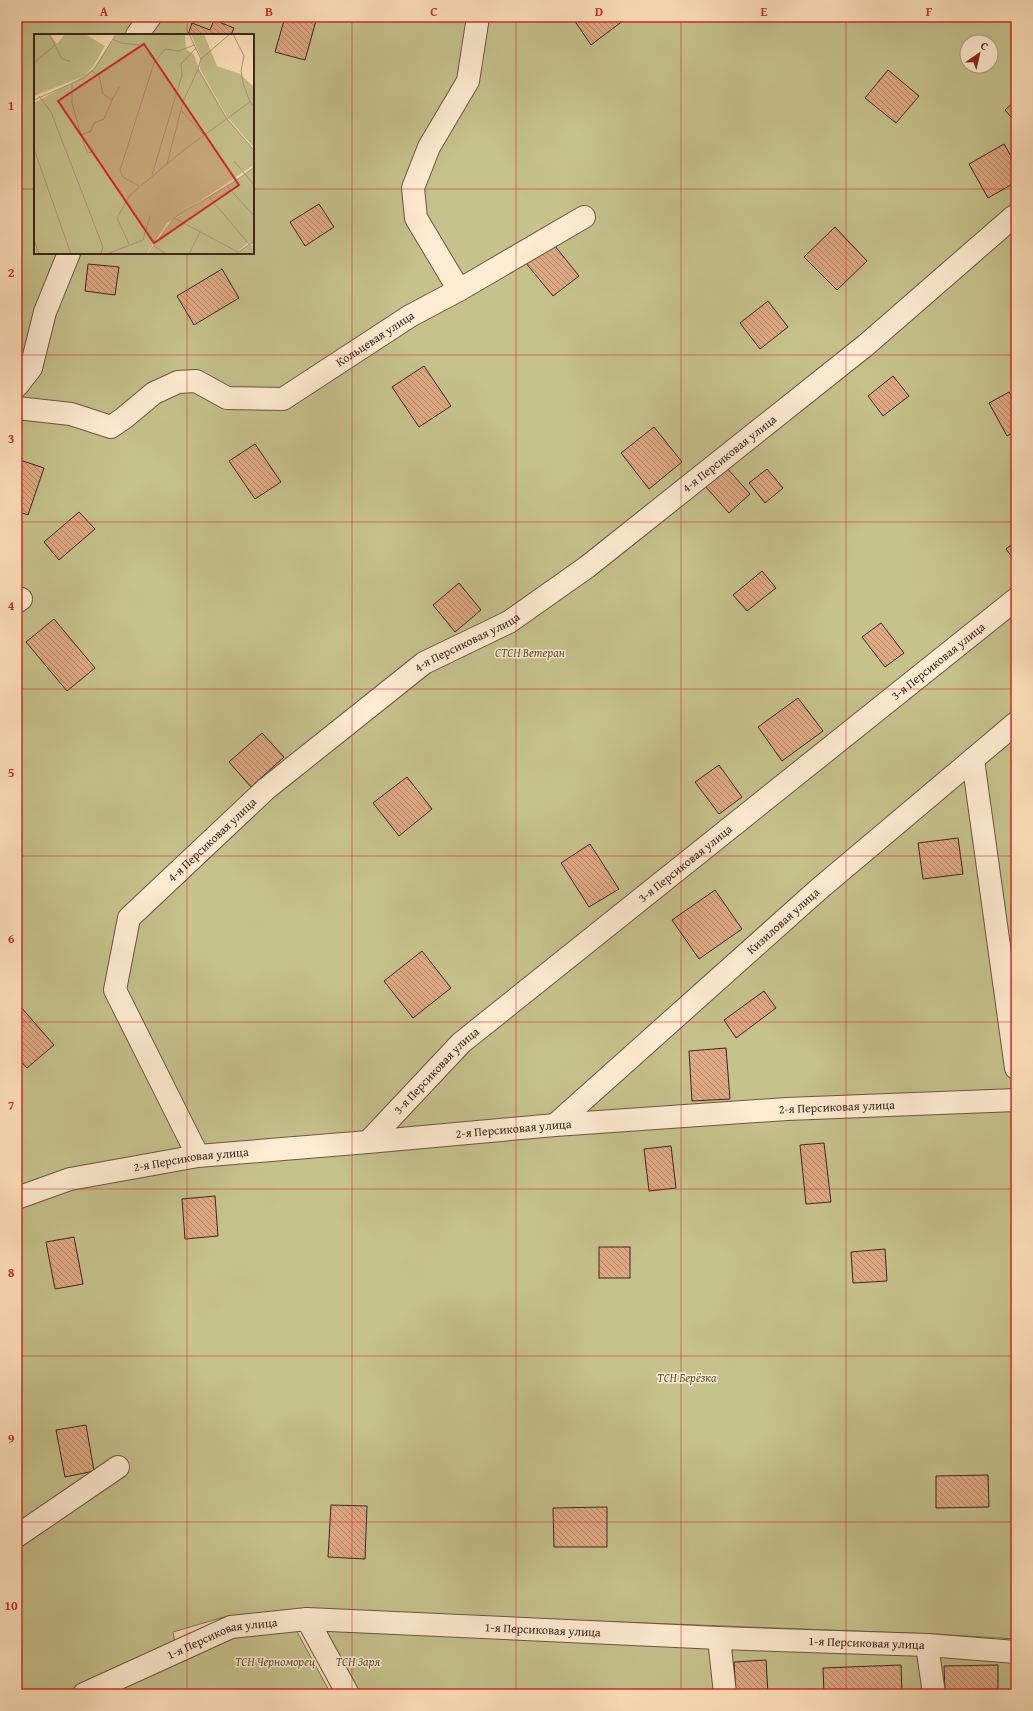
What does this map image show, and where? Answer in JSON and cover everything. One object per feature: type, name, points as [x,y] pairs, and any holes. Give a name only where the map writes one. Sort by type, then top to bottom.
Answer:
[{"type":"lane","points":[[138,34],[150,17]]},
{"type":"lane","points":[[478,17],[468,81],[429,147],[413,188],[416,218],[459,290],[584,217]]},
{"type":"lane","name":"4-я Персиковая улица","points":[[198,1156],[116,990],[129,918],[266,789],[424,663],[509,622],[587,567],[866,345],[1016,216]]},
{"type":"lane","points":[[17,386],[31,368],[45,312],[69,254]]},
{"type":"lane","name":"Кольцевая улица","points":[[17,408],[71,414],[111,427],[154,393],[178,382],[196,381],[227,398],[283,399],[410,316],[459,290]]},
{"type":"lane","name":"3-я Персиковая улица","points":[[368,1142],[461,1043],[1016,599]]},
{"type":"lane","name":"Кизиловая улица","points":[[555,1125],[819,889],[1016,723]]},
{"type":"lane","points":[[973,760],[1016,1068]]},
{"type":"lane","name":"2-я Персиковая улица","points":[[17,1198],[70,1179],[198,1156],[555,1125],[786,1109],[1016,1100]]},
{"type":"lane","points":[[18,1532],[118,1467]]},
{"type":"lane","points":[[307,1619],[348,1694]]},
{"type":"lane","name":"1-я Персиковая улица","points":[[84,1694],[231,1627],[307,1619],[719,1638],[927,1645],[1016,1652]]},
{"type":"lane","points":[[719,1638],[725,1694]]},
{"type":"lane","points":[[927,1645],[934,1694]]},
{"type":"green space","name":"СТСН Ветеран","points":[[17,17],[1016,17],[1016,1639],[933,1634],[306,1610],[224,1617],[173,1632],[176,1647],[70,1694],[17,1694]]},
{"type":"green space","name":"ТСН Черноморец","points":[[295,1628],[331,1694],[105,1694],[232,1634]]},
{"type":"green space","name":"ТСН Заря","points":[[301,1628],[936,1656],[1016,1662],[1016,1694],[337,1694]]},
{"type":"building","points":[[285,17],[317,17],[305,60],[275,52]]},
{"type":"building","points":[[572,17],[628,17],[591,45]]},
{"type":"building","points":[[214,20],[234,28],[231,34],[188,34],[192,23],[210,30]]},
{"type":"building","points":[[888,70],[919,96],[896,123],[865,98]]},
{"type":"building","points":[[1016,100],[1016,123],[1005,110]]},
{"type":"building","points":[[1004,144],[1016,165],[1016,182],[988,198],[969,164]]},
{"type":"building","points":[[319,204],[334,227],[305,246],[290,222]]},
{"type":"building","points":[[835,227],[867,261],[837,290],[804,257]]},
{"type":"building","points":[[551,241],[579,276],[553,296],[525,262]]},
{"type":"building","points":[[88,264],[119,267],[115,295],[85,291]]},
{"type":"building","points":[[222,269],[239,298],[194,325],[177,296]]},
{"type":"building","points":[[768,301],[788,327],[760,349],[740,323]]},
{"type":"building","points":[[424,366],[451,406],[419,427],[392,387]]},
{"type":"building","points":[[893,376],[909,396],[883,416],[868,396]]},
{"type":"building","points":[[1009,392],[1016,403],[1016,431],[1007,436],[989,403]]},
{"type":"building","points":[[654,427],[682,462],[649,489],[621,453]]},
{"type":"building","points":[[255,444],[281,482],[255,499],[229,461]]},
{"type":"building","points":[[17,459],[44,468],[28,515],[17,511]]},
{"type":"building","points":[[726,467],[750,494],[729,513],[705,486]]},
{"type":"building","points":[[767,469],[783,488],[765,503],[749,483]]},
{"type":"building","points":[[79,512],[95,529],[59,560],[44,542]]},
{"type":"building","points":[[1016,541],[1016,562],[1006,549]]},
{"type":"building","points":[[762,571],[776,588],[747,611],[733,595]]},
{"type":"building","points":[[459,583],[481,610],[455,632],[433,605]]},
{"type":"building","points":[[54,619],[95,668],[67,691],[26,642]]},
{"type":"building","points":[[881,623],[904,653],[885,667],[862,637]]},
{"type":"building","points":[[798,698],[823,731],[782,761],[758,727]]},
{"type":"building","points":[[262,733],[284,757],[251,787],[229,762]]},
{"type":"building","points":[[719,765],[742,797],[719,814],[695,782]]},
{"type":"building","points":[[407,777],[432,809],[399,836],[373,803]]},
{"type":"building","points":[[1015,830],[1016,830],[1016,857]]},
{"type":"building","points":[[958,838],[963,874],[923,879],[918,843]]},
{"type":"building","points":[[590,844],[619,889],[589,907],[561,863]]},
{"type":"building","points":[[715,890],[742,929],[699,959],[672,920]]},
{"type":"building","points":[[1016,909],[1016,937],[1014,937],[1012,910]]},
{"type":"building","points":[[422,951],[451,988],[413,1018],[384,981]]},
{"type":"building","points":[[764,991],[776,1008],[736,1038],[724,1020]]},
{"type":"building","points":[[20,1006],[54,1045],[27,1068],[17,1057],[17,1009]]},
{"type":"building","points":[[726,1048],[730,1099],[692,1101],[689,1051]]},
{"type":"building","points":[[824,1143],[831,1202],[806,1204],[800,1145]]},
{"type":"building","points":[[671,1146],[676,1188],[649,1191],[644,1149]]},
{"type":"building","points":[[215,1196],[218,1236],[185,1239],[182,1199]]},
{"type":"building","points":[[74,1237],[83,1284],[55,1289],[46,1242]]},
{"type":"building","points":[[599,1247],[630,1247],[630,1278],[599,1278]]},
{"type":"building","points":[[885,1249],[887,1281],[853,1283],[851,1252]]},
{"type":"building","points":[[86,1425],[94,1471],[65,1477],[56,1430]]},
{"type":"building","points":[[988,1475],[989,1507],[936,1508],[936,1476]]},
{"type":"building","points":[[331,1505],[367,1506],[365,1559],[328,1557]]},
{"type":"building","points":[[607,1507],[607,1547],[554,1547],[553,1508]]},
{"type":"building","points":[[766,1660],[768,1694],[736,1694],[734,1662]]},
{"type":"building","points":[[901,1665],[902,1694],[824,1694],[823,1668]]},
{"type":"building","points":[[998,1665],[998,1689],[945,1690],[944,1666]]},
{"type":"park label","name":"ТСН Берёзка","points":[[687,1378]]}]
